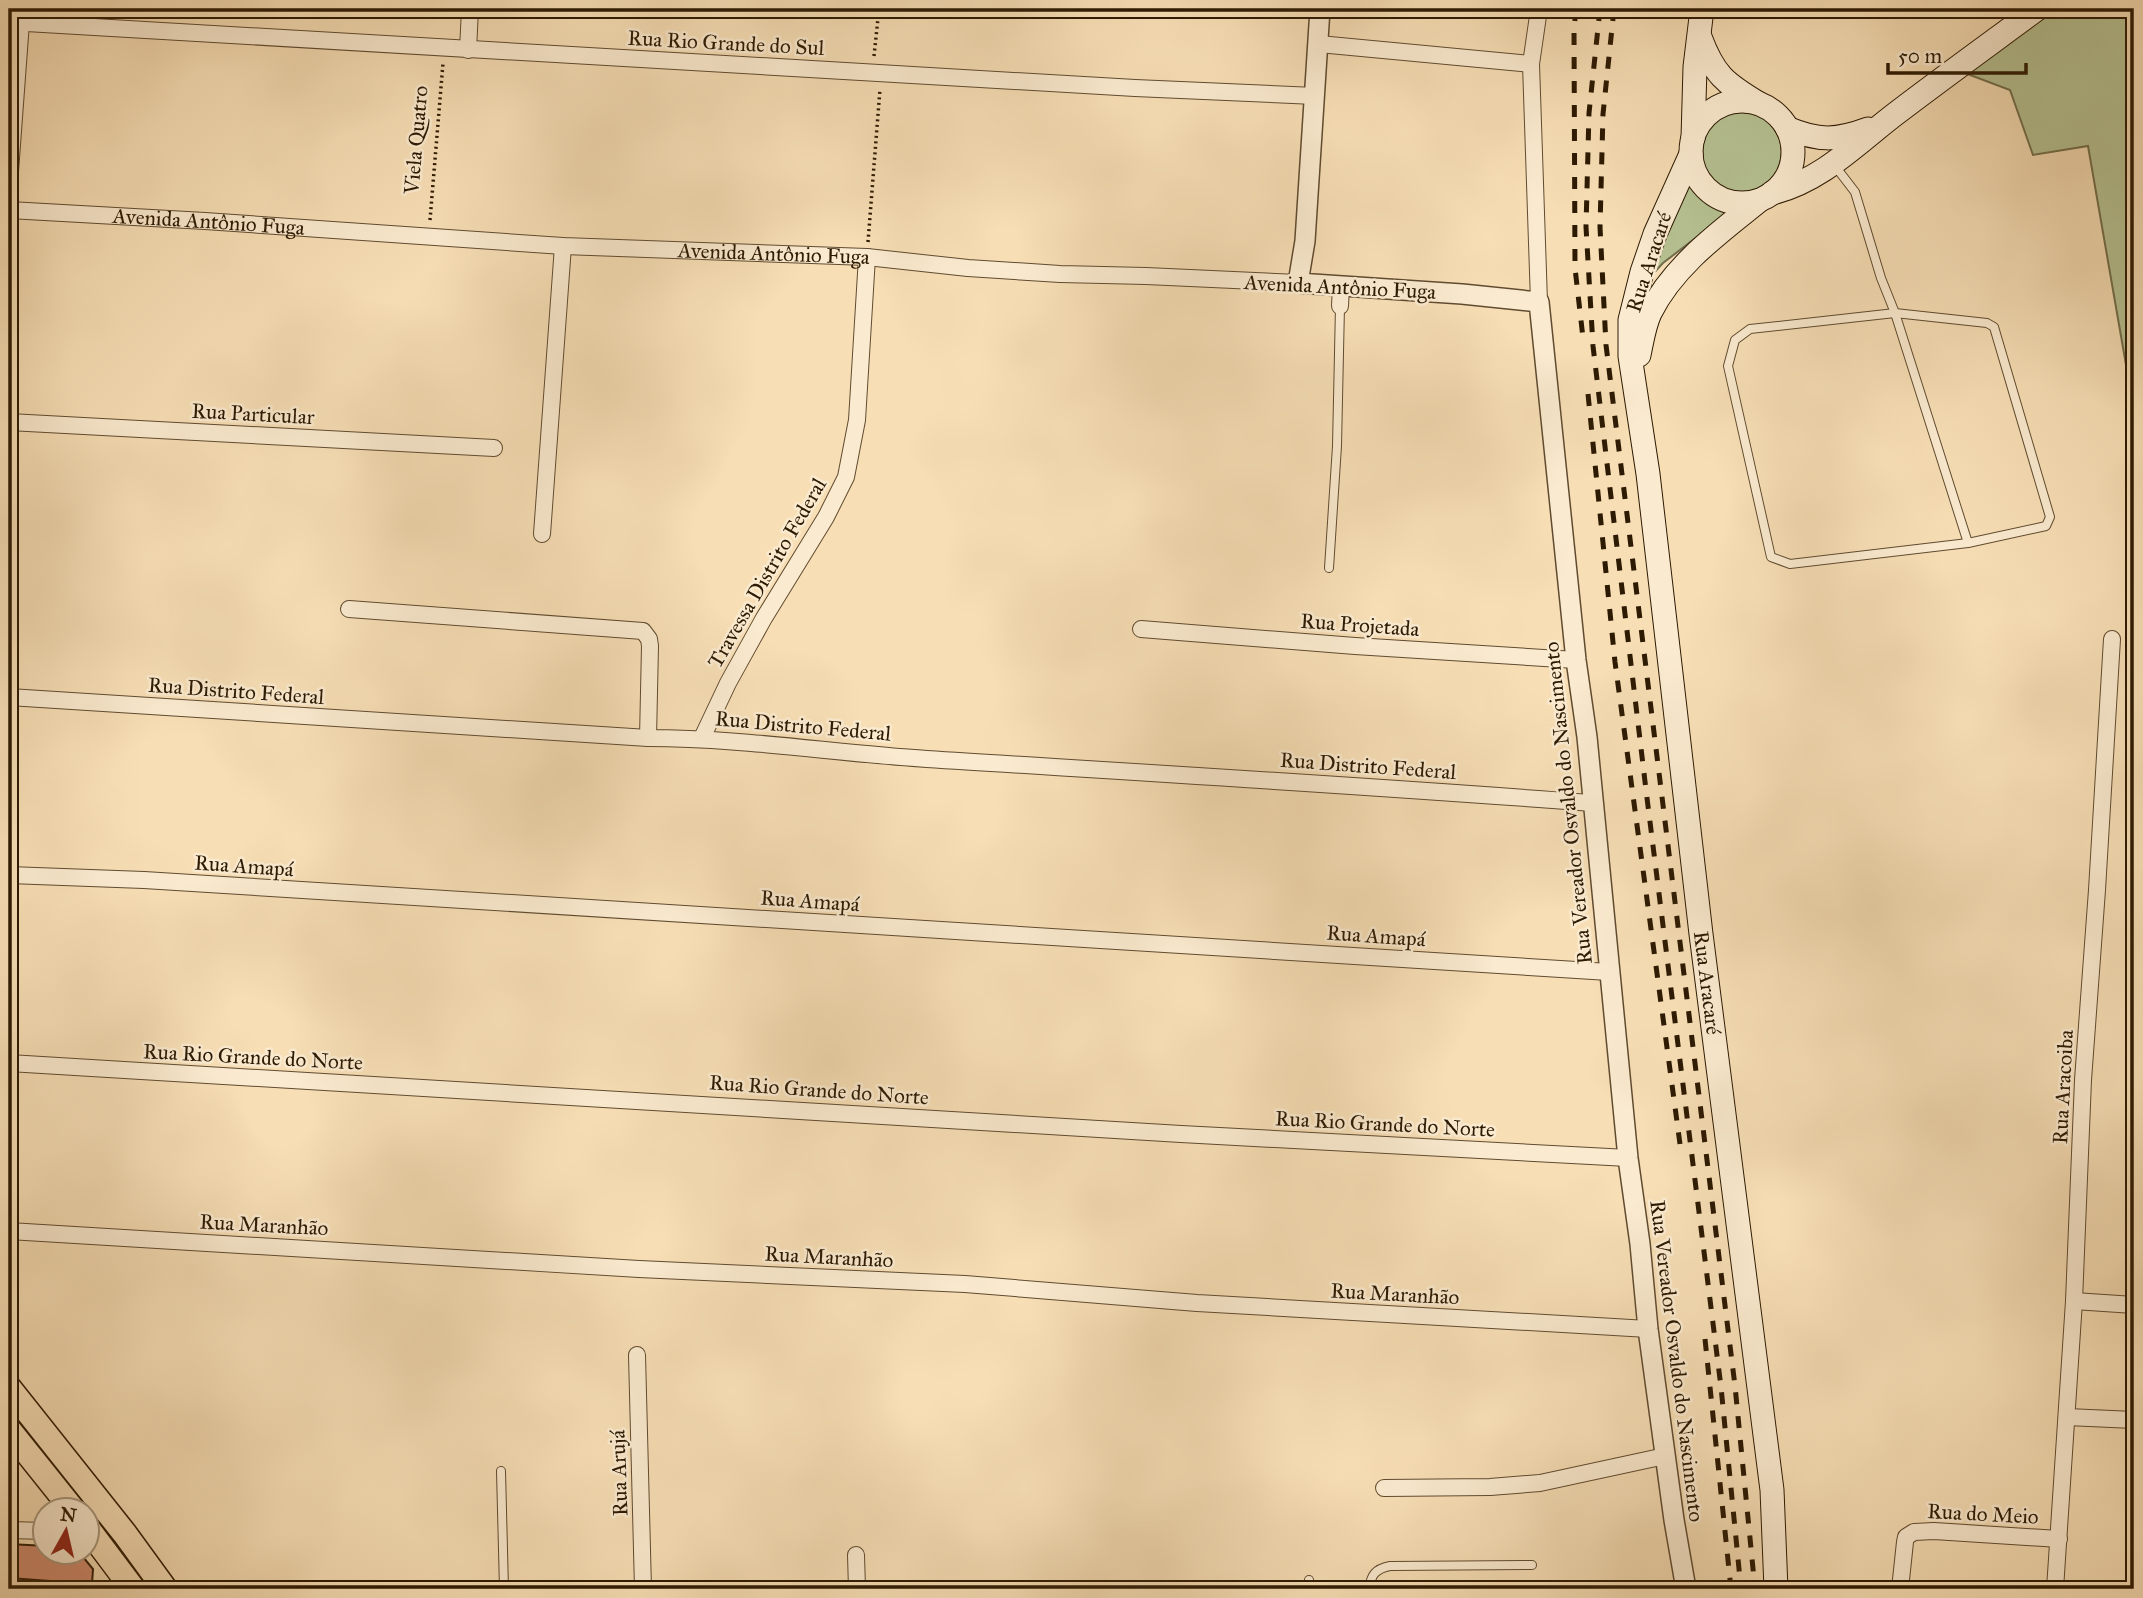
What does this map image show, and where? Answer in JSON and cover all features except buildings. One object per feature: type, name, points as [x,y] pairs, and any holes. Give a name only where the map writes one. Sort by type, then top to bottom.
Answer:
[{"type":"main road","points":[[1702,9],[1695,67],[1692,146],[1694,169],[1702,183],[1714,194],[1728,201],[1744,203],[1789,189],[1833,164],[2037,9]]},
{"type":"main road","points":[[1699,35],[1713,68],[1733,88],[1776,114],[1787,128],[1793,145],[1792,163],[1785,180],[1766,197]]},
{"type":"main road","points":[[1692,146],[1700,123],[1712,111],[1728,103],[1761,105]]},
{"type":"main road","points":[[1787,128],[1824,139],[1842,138],[1881,125]]},
{"type":"main road","name":"Rua Aracaré","points":[[1692,146],[1655,234],[1633,302],[1629,336],[1772,1490],[1776,1589]]},
{"type":"main road","name":"Rua Aracaré","points":[[1634,375],[1650,313],[1662,294],[1694,256],[1766,197]]},
{"type":"main road","points":[[9,1388],[125,1534],[165,1589]]},
{"type":"main road","points":[[9,1430],[62,1496]]},
{"type":"main road","points":[[102,1549],[133,1589]]},
{"type":"street","points":[[468,50],[470,9]]},
{"type":"street","points":[[1298,283],[1305,241],[1320,9]]},
{"type":"street","name":"Rua Vereador Osvaldo do Nascimento","points":[[1539,9],[1531,64],[1539,302],[1576,660],[1587,737],[1628,1158],[1665,1457],[1686,1589]]},
{"type":"street","points":[[9,186],[17,18]]},
{"type":"street","name":"Rua Rio Grande do Sul","points":[[17,18],[468,50],[1315,96]]},
{"type":"street","points":[[1319,44],[1531,64]]},
{"type":"street","name":"Avenida Antônio Fuga","points":[[9,210],[563,246],[867,257],[1060,274],[1341,285],[1539,302]]},
{"type":"street","points":[[542,534],[563,246]]},
{"type":"street","name":"Travessa Distrito Federal","points":[[702,738],[764,618],[826,517],[846,477],[857,420],[867,257]]},
{"type":"street","points":[[1340,306],[1341,285]]},
{"type":"street","name":"Rua Particular","points":[[9,422],[494,448]]},
{"type":"street","points":[[349,608],[643,631],[650,646],[648,738]]},
{"type":"street","name":"Rua Projetada","points":[[1141,629],[1576,660]]},
{"type":"street","name":"Rua Aracoiba","points":[[2055,1589],[2074,1301],[2083,1080],[2112,639]]},
{"type":"street","name":"Rua Distrito Federal","points":[[9,697],[648,738],[702,738],[913,758],[1592,803]]},
{"type":"street","name":"Rua Amapá","points":[[9,875],[186,883],[1609,972]]},
{"type":"street","name":"Rua Rio Grande do Norte","points":[[9,1063],[1195,1135],[1628,1158]]},
{"type":"street","name":"Rua Maranhão","points":[[9,1231],[639,1269],[965,1284],[1197,1303],[1648,1329]]},
{"type":"street","points":[[2074,1301],[2134,1305]]},
{"type":"street","name":"Rua Arujá","points":[[637,1355],[643,1589]]},
{"type":"street","points":[[2067,1418],[2134,1420]]},
{"type":"street","points":[[1384,1488],[1490,1487],[1541,1483],[1665,1457]]},
{"type":"street","points":[[9,1530],[32,1531]]},
{"type":"street","name":"Rua do Meio","points":[[1900,1589],[1906,1537],[1914,1532],[2059,1539]]},
{"type":"street","points":[[102,1533],[125,1534]]},
{"type":"street","points":[[856,1555],[857,1589]]},
{"type":"lane","points":[[1833,164],[1855,191],[1968,543]]},
{"type":"lane","points":[[1329,568],[1337,446],[1340,306]]},
{"type":"lane","points":[[1895,313],[1987,323],[1994,327],[2050,517],[2046,526],[1968,543],[1790,564],[1771,557],[1728,366],[1735,341],[1750,329],[1895,313]]},
{"type":"lane","points":[[501,1471],[504,1589]]},
{"type":"lane","points":[[1369,1589],[1373,1574],[1380,1568],[1390,1566],[1532,1565]]},
{"type":"path","points":[[867,257],[879,9]]},
{"type":"path","name":"Viela Quatro","points":[[429,236],[444,48]]},
{"type":"green space","points":[[2048,9],[2134,9],[2134,411],[2088,146],[2033,155],[2010,90],[1962,72]]},
{"type":"green space","points":[[1735,111],[1751,111],[1766,118],[1777,129],[1784,144],[1781,168],[1772,181],[1751,193],[1735,193],[1720,186],[1709,175],[1702,160],[1702,144],[1709,129],[1720,118]]},
{"type":"green space","points":[[1690,179],[1708,198],[1732,210],[1663,263],[1650,277]]},
{"type":"railway","points":[[1576,9],[1575,268],[1583,338]]},
{"type":"railway","points":[[1600,9],[1589,113],[1586,227],[1593,346],[1721,1387],[1741,1589]]},
{"type":"railway","points":[[1614,9],[1603,114],[1600,227],[1606,345],[1735,1386],[1755,1589]]},
{"type":"railway","points":[[1588,394],[1615,662],[1680,1144]]},
{"type":"railway","points":[[1705,1339],[1731,1589]]}]
